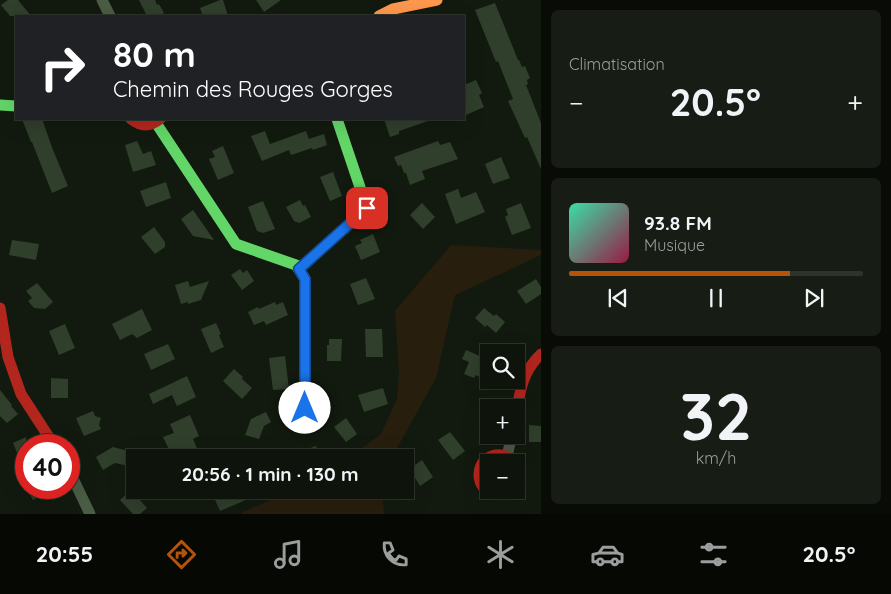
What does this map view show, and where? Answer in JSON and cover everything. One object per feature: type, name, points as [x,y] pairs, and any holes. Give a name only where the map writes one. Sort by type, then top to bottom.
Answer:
[{"type":"street","points":[[102,0],[110,15]]},
{"type":"street","points":[[381,15],[393,10],[437,0]]},
{"type":"street","points":[[0,105],[15,106]]},
{"type":"street","points":[[132,120],[141,126],[152,125],[158,121],[236,244],[296,265],[305,279],[304,426]]},
{"type":"street","points":[[299,269],[367,208],[336,120]]},
{"type":"street","points":[[0,308],[8,357],[21,394],[47,434]]},
{"type":"street","points":[[518,399],[527,368],[541,354]]},
{"type":"street","points":[[480,467],[478,473],[480,482]]},
{"type":"street","points":[[80,493],[90,514]]},
{"type":"shaded area","points":[[451,245],[541,250],[541,255],[455,295],[436,378],[396,449],[361,449],[381,434],[397,399],[399,372],[395,311]]},
{"type":"shaded area","points":[[273,499],[383,499],[384,514],[241,514]]},
{"type":"building","points":[[8,0],[18,0],[30,15],[10,16],[1,5]]},
{"type":"building","points":[[139,0],[155,0],[164,13],[160,15],[146,15]]},
{"type":"building","points":[[223,0],[228,15],[203,15],[200,8]]},
{"type":"building","points":[[256,0],[281,0],[264,12]]},
{"type":"building","points":[[495,3],[518,60],[522,67],[525,66],[530,78],[527,80],[528,84],[526,85],[541,123],[541,169],[508,101],[513,99],[475,10]]},
{"type":"building","points":[[476,80],[482,93],[479,95],[484,107],[466,115],[465,112],[465,85]]},
{"type":"building","points":[[22,120],[42,120],[68,186],[52,193]]},
{"type":"building","points":[[384,120],[431,120],[399,131],[399,134],[390,137]]},
{"type":"building","points":[[265,131],[270,144],[306,131],[309,139],[324,134],[327,145],[291,155],[289,150],[262,161],[251,136]]},
{"type":"building","points":[[137,141],[143,154],[151,151],[156,165],[133,172],[125,145]]},
{"type":"building","points":[[438,141],[440,145],[450,142],[458,159],[422,171],[425,179],[410,185],[406,173],[404,173],[401,165],[398,166],[394,157]]},
{"type":"building","points":[[223,146],[234,173],[218,180],[209,159],[215,157],[212,151]]},
{"type":"building","points":[[501,157],[510,178],[493,184],[485,164]]},
{"type":"building","points":[[333,172],[342,196],[330,201],[320,177]]},
{"type":"building","points":[[166,182],[171,198],[146,207],[140,191]]},
{"type":"building","points":[[458,189],[461,198],[476,192],[485,212],[456,224],[445,194]]},
{"type":"building","points":[[300,200],[311,217],[299,223],[294,221],[286,207]]},
{"type":"building","points":[[263,201],[275,229],[263,233],[257,231],[248,207]]},
{"type":"building","points":[[422,203],[435,217],[423,229],[410,215]]},
{"type":"building","points":[[521,203],[531,228],[512,235],[505,217],[508,215],[506,209]]},
{"type":"building","points":[[193,210],[214,240],[193,236],[181,219]]},
{"type":"building","points":[[154,227],[165,242],[165,247],[155,254],[141,237]]},
{"type":"building","points":[[373,234],[380,252],[361,260],[355,246],[362,243],[360,240]]},
{"type":"building","points":[[12,240],[39,244],[36,260],[9,255]]},
{"type":"building","points":[[240,269],[243,273],[247,270],[254,281],[242,290],[231,275]]},
{"type":"building","points":[[366,278],[375,299],[358,305],[350,284]]},
{"type":"building","points":[[536,279],[541,287],[541,294],[526,304],[517,291]]},
{"type":"building","points":[[188,281],[190,287],[209,281],[201,300],[181,304],[175,285]]},
{"type":"building","points":[[37,283],[53,302],[45,309],[34,308],[28,301],[32,298],[26,291]]},
{"type":"building","points":[[275,302],[276,305],[283,302],[288,315],[266,325],[264,321],[254,325],[248,312]]},
{"type":"building","points":[[484,308],[494,316],[496,314],[505,322],[496,333],[487,325],[485,327],[475,318]]},
{"type":"building","points":[[142,309],[152,330],[137,338],[132,334],[120,340],[112,324]]},
{"type":"building","points":[[216,323],[224,347],[211,353],[201,329]]},
{"type":"building","points":[[65,324],[75,348],[59,355],[49,331]]},
{"type":"building","points":[[365,329],[382,329],[383,357],[366,357]]},
{"type":"building","points":[[329,339],[342,339],[341,361],[327,361]]},
{"type":"building","points":[[168,344],[175,359],[151,370],[144,354]]},
{"type":"building","points":[[466,350],[480,356],[480,377],[476,375],[474,378],[464,374],[469,362],[462,359]]},
{"type":"building","points":[[285,356],[289,389],[273,390],[269,358]]},
{"type":"building","points":[[234,369],[252,388],[242,399],[223,381]]},
{"type":"building","points":[[187,376],[196,397],[177,406],[172,395],[153,404],[149,394]]},
{"type":"building","points":[[51,378],[68,379],[68,398],[51,398]]},
{"type":"building","points":[[383,388],[388,404],[364,412],[358,395]]},
{"type":"building","points":[[0,390],[18,414],[7,423],[0,416]]},
{"type":"building","points":[[93,411],[95,416],[101,418],[99,425],[101,429],[84,436],[76,418]]},
{"type":"building","points":[[266,412],[271,422],[264,426],[259,439],[245,435],[251,419]]},
{"type":"building","points":[[190,415],[199,436],[193,439],[197,449],[169,449],[163,437],[174,433],[170,424]]},
{"type":"building","points":[[346,418],[357,434],[346,442],[334,427]]},
{"type":"building","points":[[529,425],[541,426],[541,442],[529,442]]},
{"type":"building","points":[[450,432],[465,451],[453,460],[438,440]]},
{"type":"building","points":[[113,447],[126,450],[126,465],[115,463],[103,470],[96,457]]},
{"type":"building","points":[[422,460],[433,477],[420,486],[414,479],[414,466]]},
{"type":"building","points":[[126,495],[126,499],[139,499],[147,508],[140,514],[133,514],[120,500]]},
{"type":"building","points":[[215,499],[246,499],[246,500],[220,511]]},
{"type":"traffic: fast","points":[[0,105],[15,106]]},
{"type":"traffic: fast","points":[[299,269],[367,208],[337,120]]},
{"type":"traffic: fast","points":[[156,123],[236,244],[296,265],[305,279],[305,426]]},
{"type":"traffic: slow","points":[[381,15],[393,9],[437,0]]},
{"type":"traffic: jam","points":[[132,120],[138,124],[146,125],[153,124],[159,120]]},
{"type":"traffic: jam","points":[[0,308],[8,357],[21,394],[47,434]]},
{"type":"traffic: jam","points":[[519,399],[526,374],[541,354]]},
{"type":"traffic: jam","points":[[480,468],[480,480]]},
{"type":"route","points":[[305,408],[305,279],[299,269],[367,208]]}]
